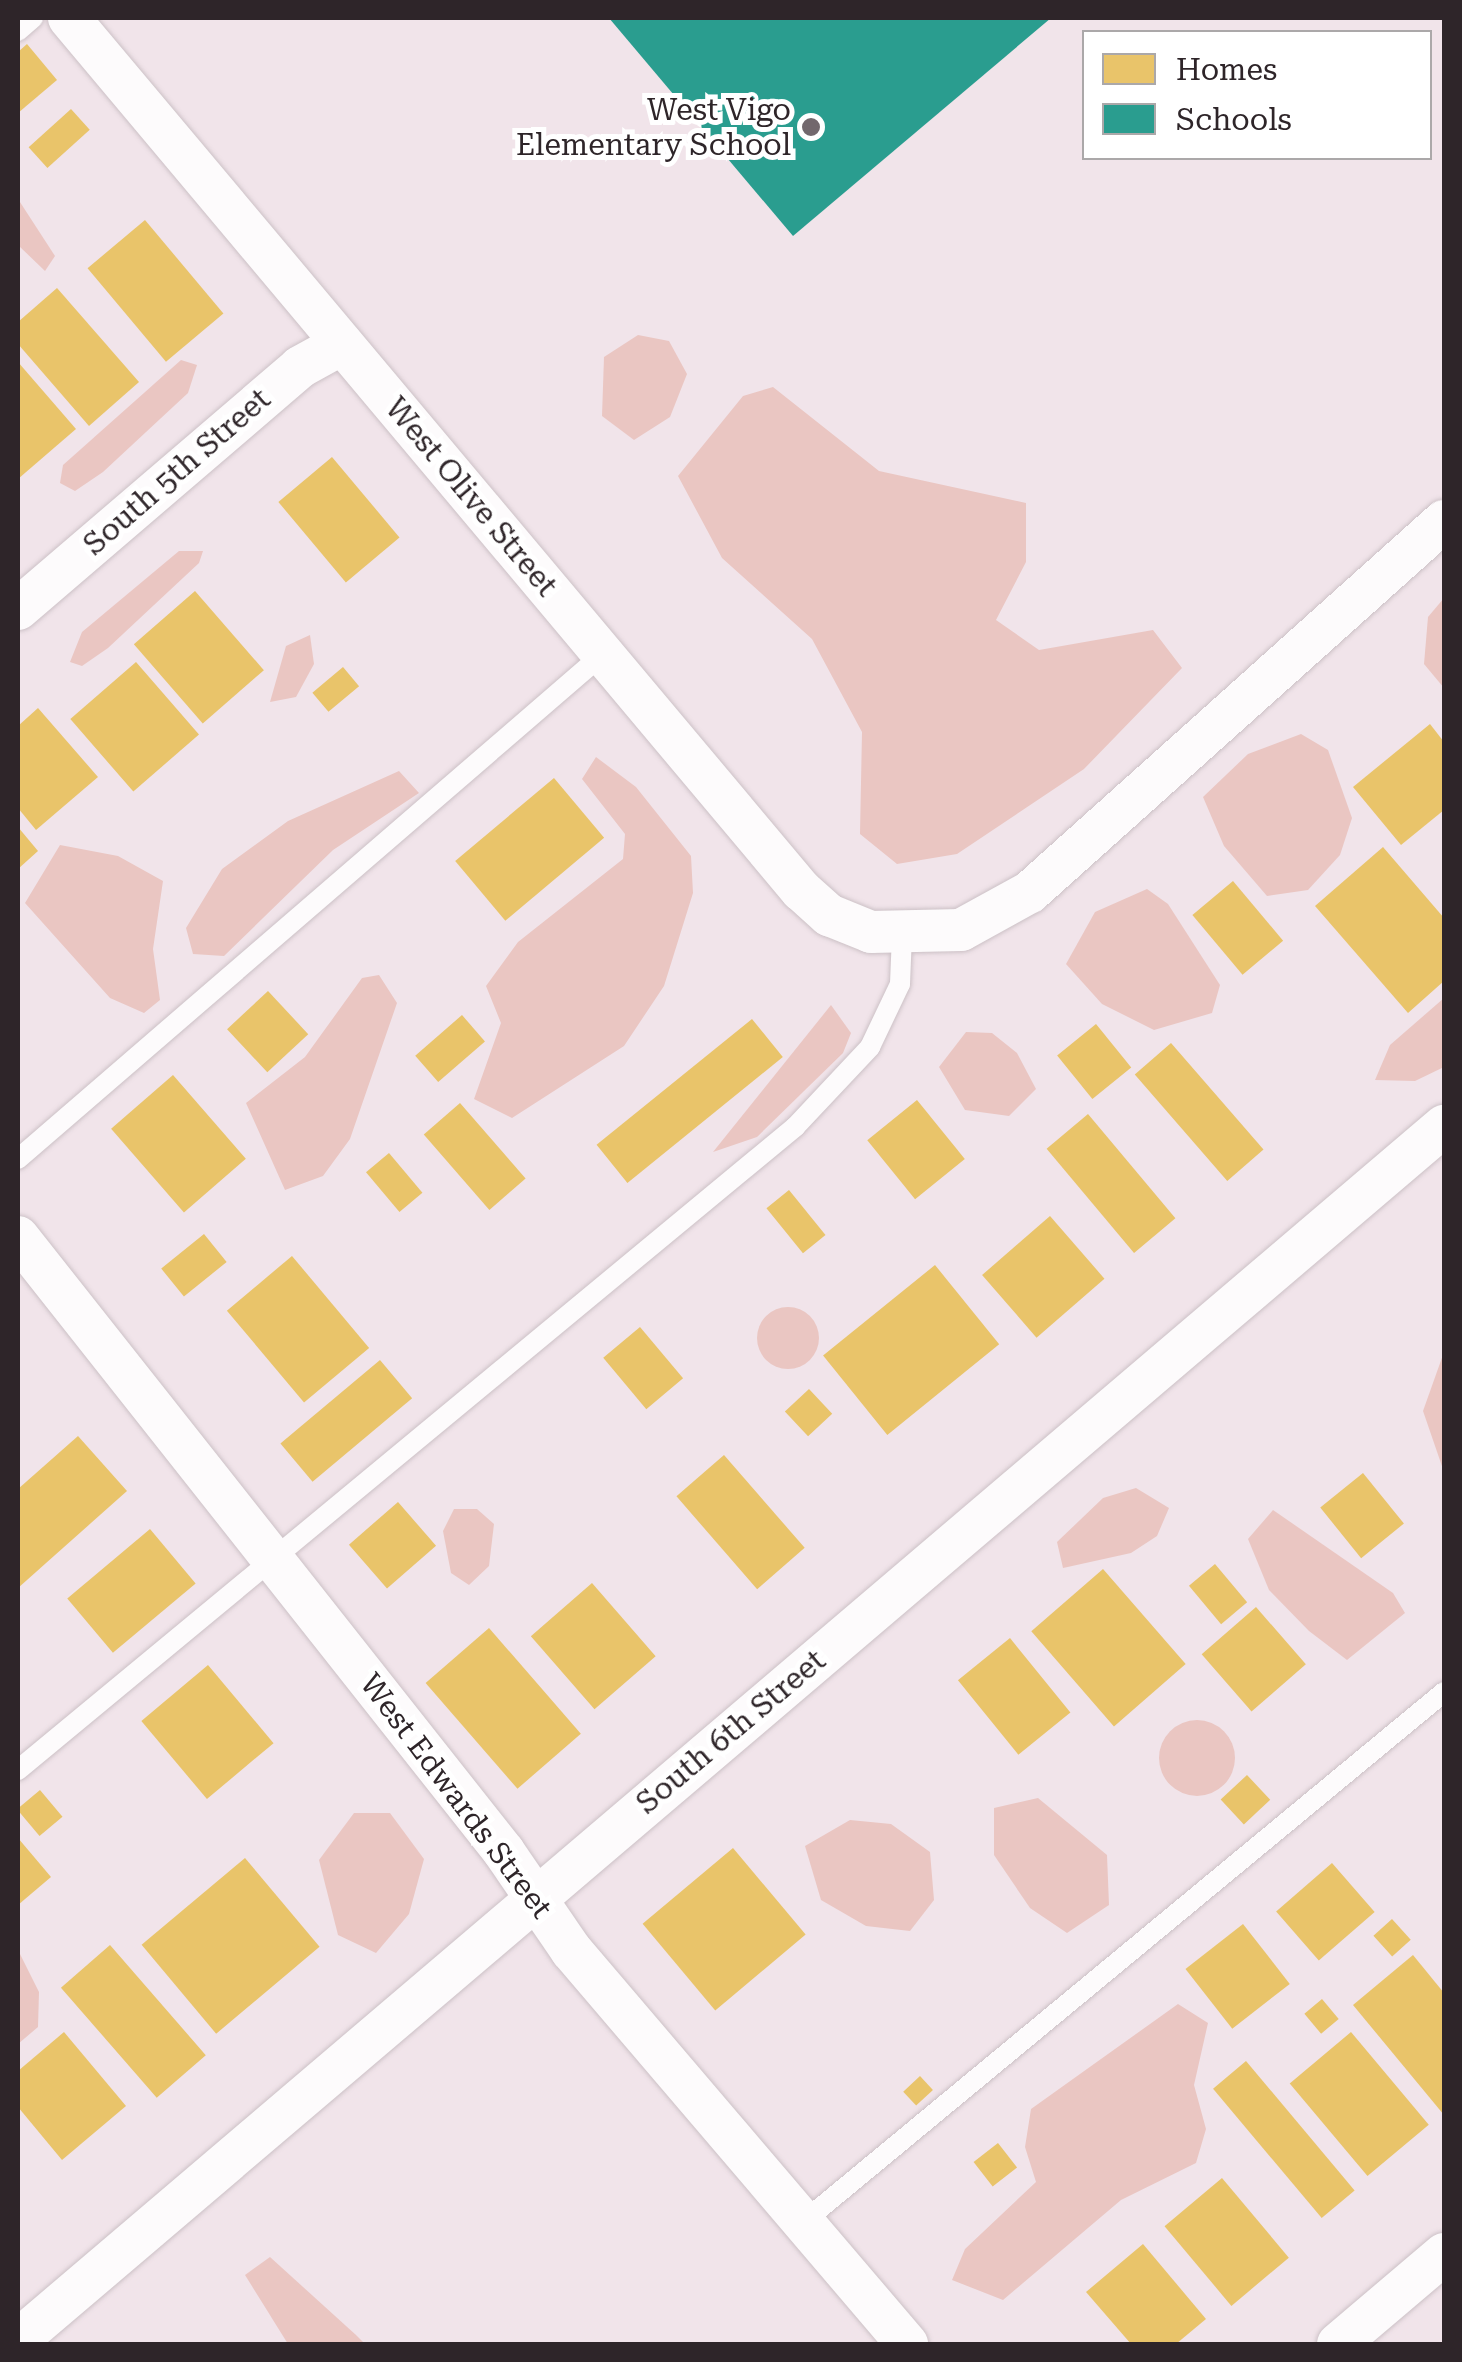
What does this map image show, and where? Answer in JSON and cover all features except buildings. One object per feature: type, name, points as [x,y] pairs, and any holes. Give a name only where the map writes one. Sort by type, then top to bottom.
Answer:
[{"type":"street","name":"West Olive Street","points":[[68,18],[801,890],[829,915],[902,934],[961,930],[1030,892],[1444,521]]},
{"type":"street","name":"South 5th Street","points":[[18,609],[300,368],[342,344]]},
{"type":"street","name":"South 6th Street","points":[[18,2340],[1444,1126]]},
{"type":"street","name":"West Edwards Street","points":[[18,1237],[274,1558],[535,1898],[802,2223],[907,2344]]},
{"type":"street","points":[[1338,2344],[1444,2254]]},
{"type":"lane","points":[[18,31],[32,18]]},
{"type":"lane","points":[[18,1160],[603,654]]},
{"type":"lane","points":[[18,1770],[795,1127],[870,1047],[900,984],[902,934]]},
{"type":"lane","points":[[802,2223],[1444,1692]]},
{"type":"shaded area","points":[[18,199],[55,256],[45,271],[18,245]]},
{"type":"shaded area","points":[[638,335],[669,341],[687,374],[670,417],[634,440],[602,416],[604,357]]},
{"type":"shaded area","points":[[181,360],[197,365],[188,393],[103,472],[75,491],[60,483],[63,465]]},
{"type":"shaded area","points":[[773,387],[879,471],[1026,503],[1026,562],[996,620],[1039,650],[1153,630],[1182,668],[1084,769],[957,854],[897,864],[860,834],[862,732],[812,639],[722,558],[678,476],[743,396]]},
{"type":"shaded area","points":[[179,551],[203,551],[199,563],[108,648],[82,666],[70,662],[82,632]]},
{"type":"shaded area","points":[[1444,598],[1444,688],[1424,664],[1428,617]]},
{"type":"shaded area","points":[[310,635],[314,664],[296,697],[270,702],[286,646]]},
{"type":"shaded area","points":[[1301,734],[1328,750],[1352,818],[1340,855],[1308,890],[1267,896],[1224,846],[1203,797],[1248,754]]},
{"type":"shaded area","points":[[596,757],[636,787],[691,856],[693,893],[664,986],[624,1046],[512,1118],[474,1099],[501,1023],[486,986],[518,942],[623,859],[625,834],[582,779]]},
{"type":"shaded area","points":[[399,771],[419,793],[333,850],[224,956],[193,954],[186,928],[222,869],[288,821]]},
{"type":"shaded area","points":[[60,845],[118,856],[163,881],[153,949],[160,1000],[144,1013],[110,998],[25,903]]},
{"type":"shaded area","points":[[1147,889],[1168,904],[1220,985],[1212,1013],[1154,1030],[1102,1004],[1066,964],[1095,912]]},
{"type":"shaded area","points":[[379,975],[397,1003],[350,1139],[323,1176],[285,1190],[246,1103],[305,1057],[362,978]]},
{"type":"shaded area","points":[[1444,998],[1444,1067],[1415,1081],[1375,1080],[1390,1045]]},
{"type":"shaded area","points":[[831,1005],[851,1033],[843,1053],[757,1137],[713,1152]]},
{"type":"shaded area","points":[[966,1032],[992,1033],[1017,1053],[1036,1089],[1009,1116],[965,1110],[939,1067]]},
{"type":"shaded area","points":[[788,1307],[810,1316],[819,1338],[810,1360],[788,1369],[766,1360],[757,1338],[766,1316]]},
{"type":"shaded area","points":[[1444,1352],[1444,1472],[1423,1411]]},
{"type":"shaded area","points":[[1136,1488],[1169,1508],[1157,1536],[1131,1553],[1063,1568],[1057,1542],[1103,1498]]},
{"type":"shaded area","points":[[454,1509],[477,1509],[494,1524],[489,1566],[469,1585],[451,1573],[443,1531]]},
{"type":"shaded area","points":[[1273,1510],[1393,1593],[1405,1613],[1347,1660],[1309,1631],[1269,1590],[1248,1539]]},
{"type":"shaded area","points":[[1197,1720],[1224,1731],[1235,1758],[1224,1785],[1197,1796],[1170,1785],[1159,1758],[1170,1731]]},
{"type":"shaded area","points":[[1038,1798],[1107,1855],[1109,1905],[1067,1933],[1030,1908],[994,1855],[994,1808]]},
{"type":"shaded area","points":[[354,1813],[390,1813],[424,1859],[409,1914],[376,1953],[338,1935],[319,1860]]},
{"type":"shaded area","points":[[850,1820],[891,1824],[930,1852],[934,1900],[910,1931],[866,1926],[821,1900],[805,1846]]},
{"type":"shaded area","points":[[18,1950],[39,1992],[38,2027],[18,2044]]},
{"type":"shaded area","points":[[1178,2004],[1208,2023],[1194,2085],[1206,2129],[1196,2163],[1121,2200],[1003,2300],[952,2280],[965,2249],[1036,2182],[1025,2147],[1031,2109]]},
{"type":"shaded area","points":[[270,2257],[365,2344],[288,2344],[245,2275]]},
{"type":"place","name":"West Vigo Elementary School","points":[[811,127]]}]
